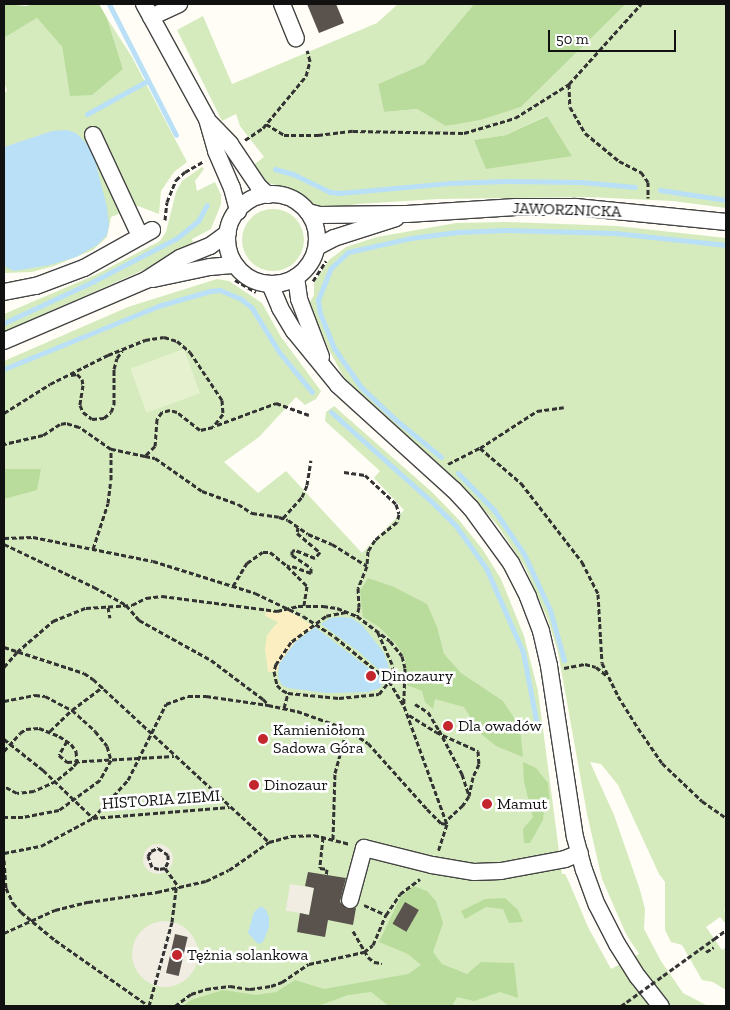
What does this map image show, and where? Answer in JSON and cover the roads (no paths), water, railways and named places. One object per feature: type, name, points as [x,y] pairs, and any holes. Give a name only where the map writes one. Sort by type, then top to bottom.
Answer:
[{"type":"street","points":[[179,4],[147,10],[207,120],[216,151],[232,188],[238,211]]},
{"type":"street","points":[[282,4],[296,38]]},
{"type":"street","points":[[207,120],[230,144],[259,187],[268,195]]},
{"type":"street","points":[[4,292],[36,286],[84,268],[146,233],[93,135]]},
{"type":"street","points":[[232,271],[228,246],[228,233],[232,218],[253,199],[268,195],[289,198],[308,212],[317,233],[322,252],[313,258],[304,271],[296,277],[267,291]]},
{"type":"street","name":"JAWORZNICKA","points":[[308,212],[320,215],[407,214],[516,207],[576,207],[726,222]]},
{"type":"street","name":"JAWORZNICKA","points":[[322,252],[334,238],[407,214]]},
{"type":"street","points":[[4,341],[146,280],[180,258],[210,246],[228,233]]},
{"type":"street","points":[[146,280],[210,267],[244,274],[258,282],[280,308],[294,331],[324,367],[361,408],[437,475],[470,508],[511,563],[528,597],[541,631],[550,671],[580,854],[590,889],[604,922],[625,958],[661,1006]]},
{"type":"street","points":[[296,277],[299,299],[324,367]]},
{"type":"street","points":[[350,900],[364,848],[432,865],[474,872],[501,872],[565,859],[580,854]]},
{"type":"water","points":[[67,130],[76,133],[92,149],[107,207],[109,225],[107,235],[97,245],[76,257],[50,265],[14,271],[4,266],[4,147],[52,131]]},
{"type":"water","points":[[330,618],[352,618],[363,626],[384,653],[389,667],[386,676],[358,651],[321,624]]},
{"type":"water","points":[[315,627],[384,680],[380,688],[368,692],[327,693],[288,688],[282,685],[278,677],[279,664],[295,642]]},
{"type":"water","points":[[261,906],[266,910],[269,917],[269,927],[263,942],[258,944],[248,933],[254,912]]},
{"type":"waterway","points":[[109,4],[176,135]]},
{"type":"waterway","points":[[87,114],[147,81]]},
{"type":"waterway","points":[[275,169],[293,174],[330,192],[340,193],[449,183],[507,181],[581,182],[635,187]]},
{"type":"waterway","points":[[660,190],[726,200]]},
{"type":"waterway","points":[[4,323],[94,281],[177,238],[198,221],[207,205]]},
{"type":"waterway","points":[[441,457],[396,420],[361,387],[334,348],[320,313],[318,300],[331,268],[348,252],[411,238],[458,232],[506,230],[615,233],[726,245]]},
{"type":"waterway","points":[[4,369],[158,306],[210,291],[220,290],[241,299],[252,308],[279,352],[312,392]]},
{"type":"waterway","points":[[331,412],[432,502],[456,526],[486,568],[523,652],[538,731]]},
{"type":"waterway","points":[[458,473],[494,510],[524,554],[550,610],[564,660]]},
{"type":"place","name":"Dinozaury","points":[[371,676]]},
{"type":"place","name":"Dla owadów","points":[[448,726]]},
{"type":"place","name":"Kamieniołom Sadowa Góra","points":[[263,739]]},
{"type":"place","name":"Dinozaur","points":[[254,785]]},
{"type":"place","name":"Mamut","points":[[487,804]]},
{"type":"place","name":"Tężnia solankowa","points":[[177,955]]}]
